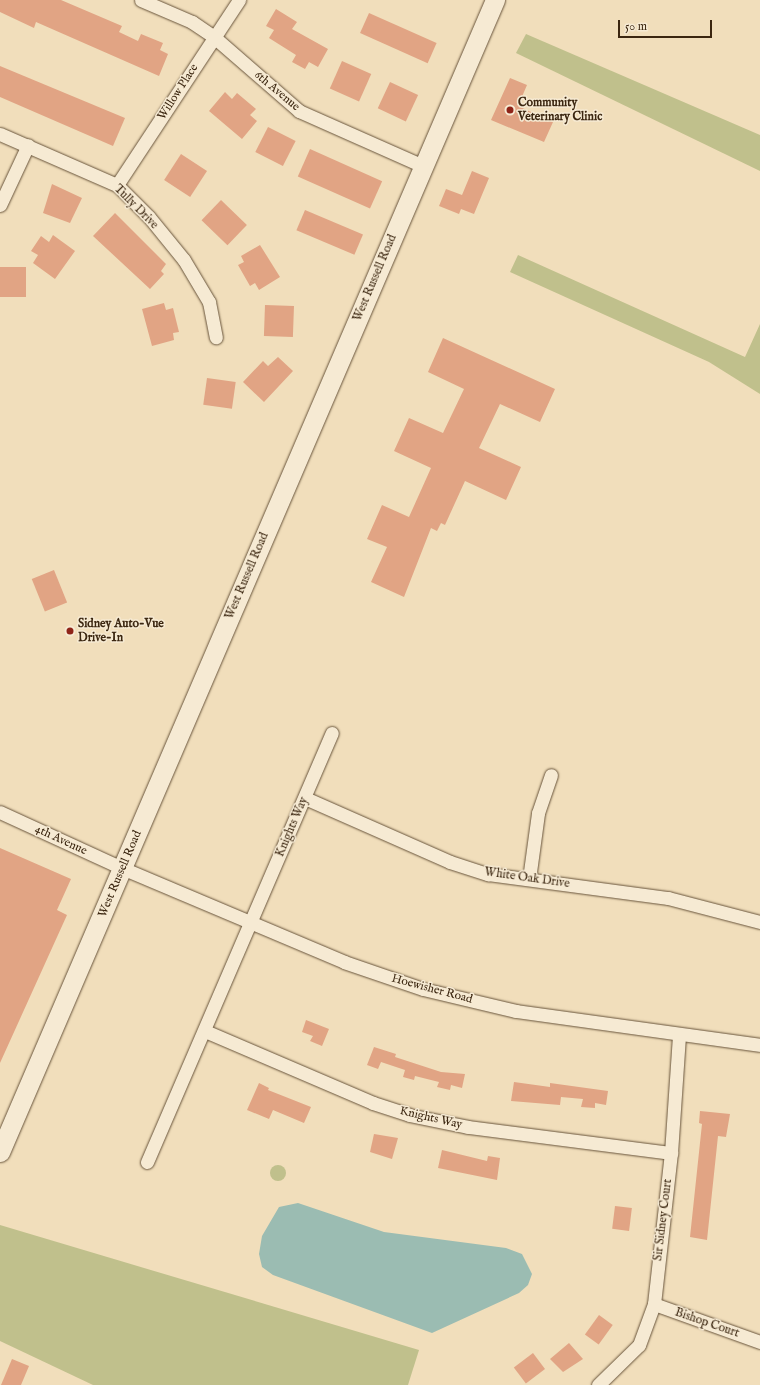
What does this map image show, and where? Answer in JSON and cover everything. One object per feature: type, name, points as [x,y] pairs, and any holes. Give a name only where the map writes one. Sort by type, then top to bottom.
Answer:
[{"type":"street","name":"6th Avenue","points":[[141,0],[192,22],[214,37],[299,111],[423,166]]},
{"type":"street","name":"Willow Place","points":[[117,185],[239,0]]},
{"type":"street","name":"West Russell Road","points":[[0,1152],[495,0]]},
{"type":"street","name":"Tully Drive","points":[[0,134],[117,185],[150,217],[184,260],[209,302],[216,337]]},
{"type":"street","points":[[0,205],[28,145]]},
{"type":"street","name":"Knights Way","points":[[147,1162],[205,1031],[332,733]]},
{"type":"street","points":[[529,878],[538,813],[551,775]]},
{"type":"street","name":"White Oak Drive","points":[[305,798],[450,862],[488,874],[529,878],[668,898],[760,922]]},
{"type":"street","name":"4th Avenue","points":[[0,812],[122,868]]},
{"type":"street","name":"Hoewisher Road","points":[[122,868],[344,962],[423,989],[516,1011],[679,1036],[760,1045]]},
{"type":"street","name":"Knights Way","points":[[205,1031],[373,1103],[409,1115],[468,1127],[671,1153]]},
{"type":"street","name":"Sir Sidney Court","points":[[598,1385],[639,1345],[654,1304],[671,1153],[679,1036]]},
{"type":"street","name":"Bishop Court","points":[[654,1304],[760,1342]]},
{"type":"green space","points":[[526,34],[760,135],[760,171],[516,53]]},
{"type":"green space","points":[[518,255],[745,357],[760,324],[760,394],[709,362],[510,272]]},
{"type":"green space","points":[[278,1165],[284,1167],[286,1173],[284,1179],[278,1181],[272,1179],[270,1173],[272,1167]]},
{"type":"green space","points":[[0,1225],[419,1350],[408,1385],[93,1385],[0,1341]]},
{"type":"water","points":[[298,1203],[384,1232],[506,1248],[522,1254],[532,1274],[528,1285],[519,1293],[432,1333],[273,1275],[262,1267],[259,1254],[262,1236],[279,1207]]},
{"type":"building","points":[[0,0],[61,0],[122,26],[119,32],[138,41],[141,34],[163,43],[160,50],[168,54],[159,76],[36,22],[34,28],[0,12]]},
{"type":"building","points":[[276,9],[297,22],[292,29],[328,49],[318,67],[309,62],[305,69],[292,62],[296,55],[269,38],[274,30],[266,26]]},
{"type":"building","points":[[369,13],[437,43],[428,63],[360,33]]},
{"type":"building","points":[[342,61],[371,74],[359,101],[330,88]]},
{"type":"building","points":[[0,66],[125,118],[113,146],[0,97]]},
{"type":"building","name":"Community Veterinary Clinic","points":[[510,78],[527,85],[518,106],[553,122],[544,142],[491,120]]},
{"type":"building","points":[[390,82],[418,95],[406,121],[378,108]]},
{"type":"building","points":[[225,92],[232,99],[237,93],[256,109],[250,115],[257,121],[242,139],[209,111]]},
{"type":"building","points":[[268,127],[296,141],[283,166],[255,152]]},
{"type":"building","points":[[310,149],[382,181],[370,209],[298,176]]},
{"type":"building","points":[[181,154],[207,171],[190,197],[164,180]]},
{"type":"building","points":[[472,171],[489,178],[474,214],[461,209],[459,214],[439,206],[446,189],[462,195]]},
{"type":"building","points":[[52,184],[82,198],[70,223],[43,213]]},
{"type":"building","points":[[221,200],[247,225],[227,245],[202,220]]},
{"type":"building","points":[[305,210],[363,235],[354,255],[296,230]]},
{"type":"building","points":[[115,213],[166,264],[161,271],[164,274],[150,289],[93,236]]},
{"type":"building","points":[[53,235],[75,251],[55,279],[33,263],[38,255],[31,251],[41,236],[49,242]]},
{"type":"building","points":[[260,245],[280,277],[259,290],[255,283],[250,286],[238,265],[244,262],[241,256]]},
{"type":"building","points":[[0,267],[26,267],[26,297],[0,297]]},
{"type":"building","points":[[164,303],[166,310],[173,308],[179,332],[173,333],[174,340],[152,346],[142,309]]},
{"type":"building","points":[[265,305],[294,306],[293,337],[264,336]]},
{"type":"building","points":[[443,338],[555,389],[540,422],[500,404],[479,448],[521,467],[506,500],[465,481],[445,525],[441,523],[437,531],[431,528],[404,597],[371,582],[387,547],[367,539],[382,505],[409,517],[431,468],[394,451],[409,418],[443,433],[464,389],[428,372]]},
{"type":"building","points":[[278,357],[293,371],[264,402],[243,382],[263,361],[268,366]]},
{"type":"building","points":[[207,378],[236,382],[232,409],[203,405]]},
{"type":"building","points":[[54,570],[67,602],[45,611],[32,579]]},
{"type":"building","points":[[0,848],[71,879],[57,910],[67,915],[0,1063]]},
{"type":"building","points":[[306,1020],[329,1029],[322,1046],[310,1041],[313,1036],[302,1032]]},
{"type":"building","points":[[374,1047],[396,1054],[395,1057],[441,1072],[465,1074],[462,1088],[451,1085],[450,1090],[437,1087],[439,1082],[415,1076],[414,1080],[403,1077],[405,1070],[381,1062],[378,1069],[367,1065]]},
{"type":"building","points":[[514,1082],[550,1087],[550,1083],[608,1091],[606,1105],[595,1103],[595,1108],[581,1107],[583,1099],[561,1097],[560,1105],[511,1101]]},
{"type":"building","points":[[259,1083],[269,1088],[268,1090],[311,1107],[304,1123],[273,1110],[269,1119],[247,1110]]},
{"type":"building","points":[[700,1111],[730,1114],[726,1137],[718,1136],[707,1240],[690,1237],[702,1124],[699,1123]]},
{"type":"building","points":[[374,1134],[398,1138],[392,1159],[370,1152]]},
{"type":"building","points":[[442,1150],[487,1161],[488,1156],[500,1158],[497,1180],[438,1168]]},
{"type":"building","points":[[615,1206],[632,1208],[629,1231],[612,1229]]},
{"type":"building","points":[[599,1315],[613,1325],[599,1344],[585,1334]]},
{"type":"building","points":[[569,1343],[583,1359],[563,1372],[550,1359]]},
{"type":"building","points":[[533,1353],[545,1369],[526,1383],[514,1367]]},
{"type":"building","points":[[12,1359],[29,1366],[21,1385],[1,1385]]},
{"type":"place","name":"Community Veterinary Clinic","points":[[510,110]]},
{"type":"place","name":"Sidney Auto-Vue Drive-In","points":[[70,631]]}]
